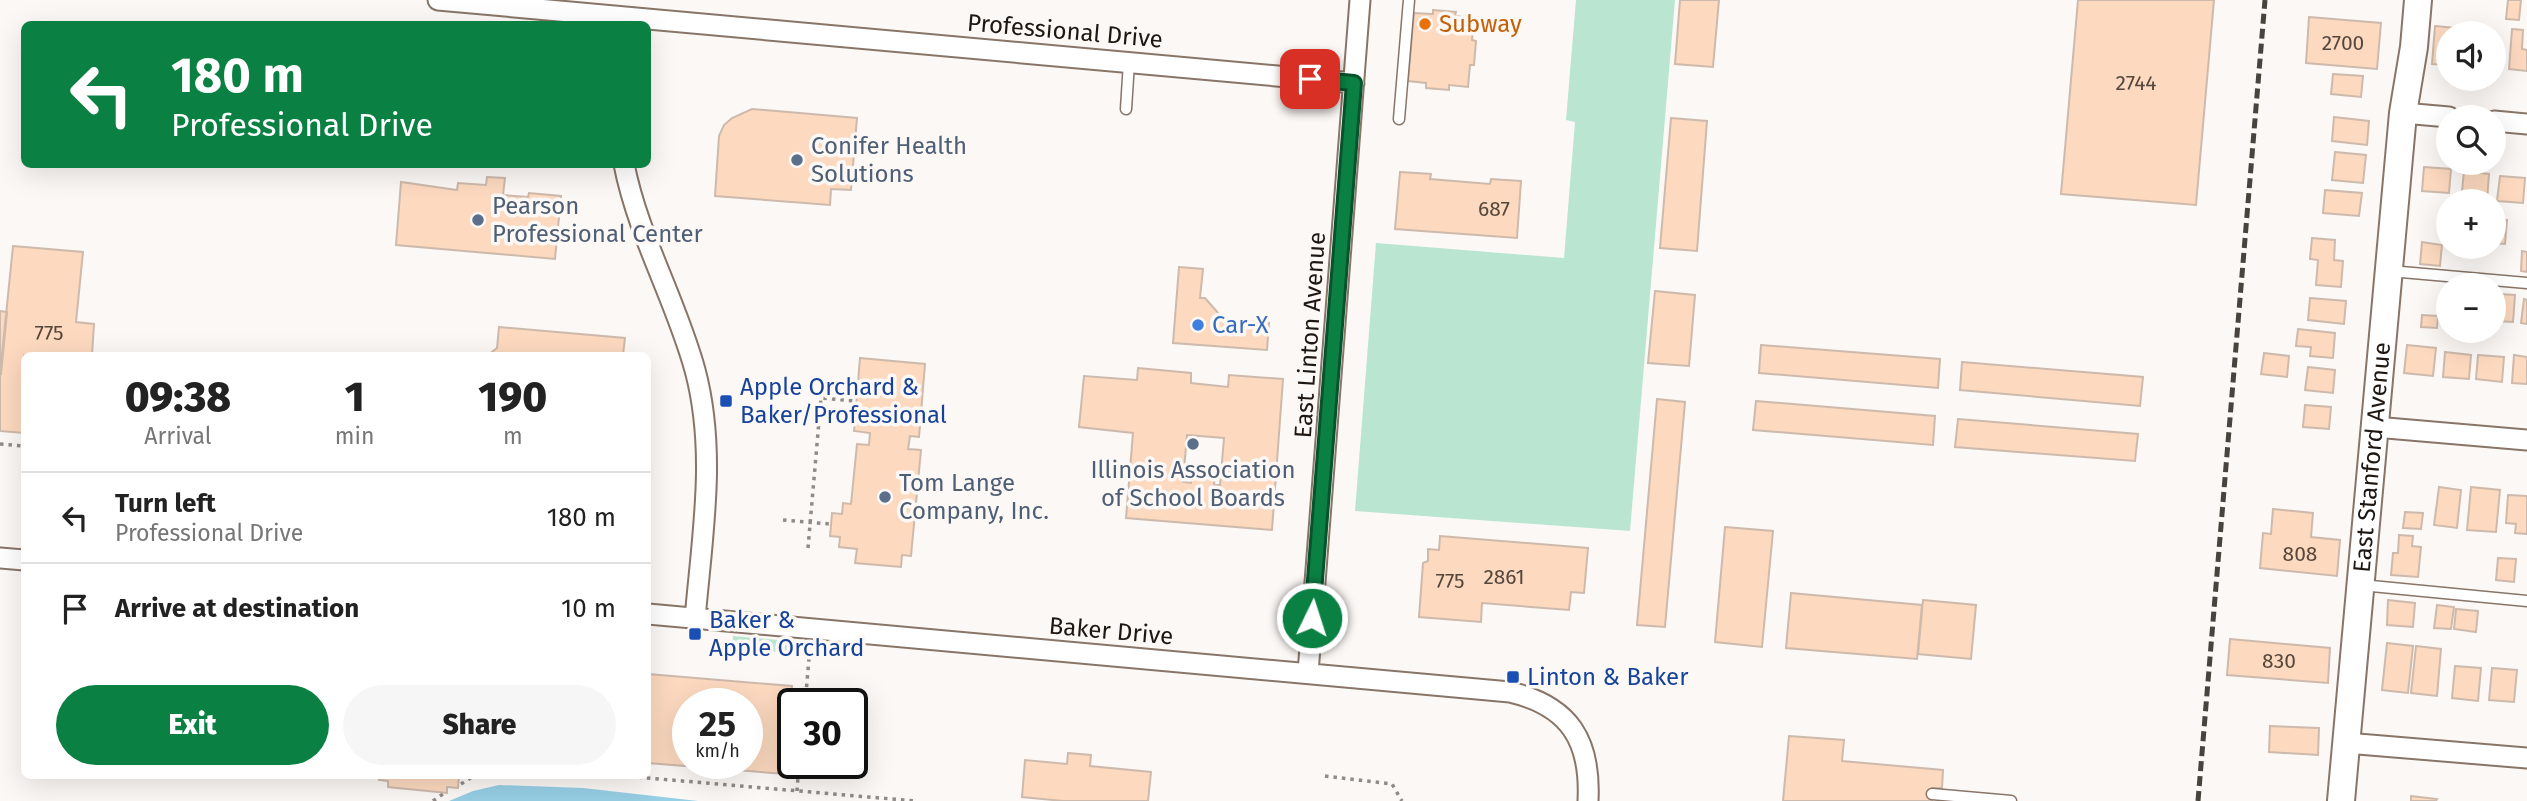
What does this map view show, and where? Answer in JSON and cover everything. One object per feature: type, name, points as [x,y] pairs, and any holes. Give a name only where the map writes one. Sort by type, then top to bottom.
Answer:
[{"type":"main road","name":"East Stanford Avenue","points":[[2399,0],[2403,113]]},
{"type":"main road","name":"East Stanford Avenue","points":[[2341,801],[2403,113],[2414,47],[2418,0]]},
{"type":"street","name":"Professional Drive","points":[[438,0],[622,14],[1354,83]]},
{"type":"street","name":"East Linton Avenue","points":[[1308,673],[1360,0]]},
{"type":"street","points":[[2403,113],[2436,116]]},
{"type":"street","points":[[2506,122],[2527,124]]},
{"type":"street","points":[[625,168],[636,209],[678,313],[701,398],[707,485],[695,619]]},
{"type":"street","points":[[2375,427],[2527,440]]},
{"type":"street","points":[[0,558],[21,560]]},
{"type":"street","name":"Baker Drive","points":[[651,614],[1510,692],[1539,701],[1563,718],[1577,735],[1585,753],[1587,801]]},
{"type":"street","points":[[2346,743],[2527,758]]},
{"type":"lane","points":[[1399,119],[1409,0]]},
{"type":"lane","points":[[1126,109],[1129,62]]},
{"type":"lane","points":[[2389,271],[2527,284]]},
{"type":"lane","points":[[2361,585],[2527,601]]},
{"type":"lane","points":[[1932,794],[2011,801]]},
{"type":"path","points":[[808,548],[821,398],[854,401]]},
{"type":"path","points":[[0,444],[21,446]]},
{"type":"path","points":[[783,520],[830,524]]},
{"type":"path","points":[[806,688],[809,659]]},
{"type":"path","points":[[1325,776],[1392,784],[1402,801]]},
{"type":"path","points":[[651,778],[915,801]]},
{"type":"path","points":[[461,784],[469,779]]},
{"type":"path","points":[[797,791],[798,779]]},
{"type":"path","points":[[433,801],[443,794]]},
{"type":"green space","points":[[1576,0],[1675,0],[1630,531],[1355,511],[1376,243],[1564,258],[1575,122],[1566,120]]},
{"type":"green space","points":[[733,636],[822,644],[827,648],[808,646],[807,654],[732,648]]},
{"type":"water","points":[[499,785],[583,788],[698,801],[449,801],[473,791]]},
{"type":"building","points":[[1680,0],[1719,0],[1713,67],[1675,64]]},
{"type":"building","points":[[2078,0],[2214,0],[2196,205],[2061,194]]},
{"type":"building","points":[[2508,0],[2521,0],[2519,20],[2506,19]]},
{"type":"building","points":[[1433,10],[1456,12],[1455,16],[1474,18],[1474,65],[1470,65],[1468,87],[1449,85],[1449,90],[1426,88],[1426,83],[1408,81],[1414,13],[1433,14]]},
{"type":"building","points":[[2309,17],[2381,23],[2377,69],[2306,63]]},
{"type":"building","points":[[2435,26],[2436,64],[2432,64]]},
{"type":"building","points":[[2512,29],[2523,30],[2522,49],[2527,50],[2527,71],[2509,69]]},
{"type":"building","points":[[2333,74],[2363,76],[2361,97],[2331,94]]},
{"type":"building","points":[[752,109],[857,118],[851,190],[831,189],[830,205],[715,196],[719,136],[724,125],[732,118]]},
{"type":"building","points":[[2334,117],[2369,121],[2367,145],[2332,141]]},
{"type":"building","points":[[1671,118],[1707,121],[1697,251],[1660,248]]},
{"type":"building","points":[[2335,152],[2366,155],[2363,183],[2332,180]]},
{"type":"building","points":[[2424,167],[2436,168],[2436,175],[2450,175],[2449,189],[2422,191]]},
{"type":"building","points":[[1400,172],[1431,174],[1430,179],[1490,184],[1491,179],[1521,181],[1517,238],[1395,229]]},
{"type":"building","points":[[2464,175],[2489,175],[2488,189],[2462,189]]},
{"type":"building","points":[[2500,176],[2525,178],[2523,203],[2506,202],[2506,189],[2498,189]]},
{"type":"building","points":[[487,177],[505,178],[503,195],[528,197],[529,193],[561,196],[555,259],[396,245],[401,182],[457,190],[458,183],[486,185]]},
{"type":"building","points":[[2325,190],[2362,193],[2359,216],[2323,213]]},
{"type":"building","points":[[2312,238],[2335,240],[2334,260],[2343,261],[2341,287],[2316,285],[2318,260],[2310,259]]},
{"type":"building","points":[[2422,242],[2436,244],[2436,259],[2441,259],[2440,266],[2420,264]]},
{"type":"building","points":[[13,246],[83,252],[76,322],[94,324],[92,352],[21,352],[21,433],[0,431],[0,374]]},
{"type":"building","points":[[2522,251],[2527,252],[2527,272],[2521,271]]},
{"type":"building","points":[[1179,267],[1203,269],[1200,298],[1205,298],[1220,315],[1219,319],[1269,323],[1267,350],[1173,343]]},
{"type":"building","points":[[1655,291],[1695,295],[1689,366],[1648,363]]},
{"type":"building","points":[[2506,294],[2515,295],[2513,322],[2506,322]]},
{"type":"building","points":[[2310,298],[2346,301],[2344,324],[2308,320]]},
{"type":"building","points":[[2524,299],[2527,300],[2527,324],[2521,323]]},
{"type":"building","points":[[0,311],[7,312],[1,374],[0,374]]},
{"type":"building","points":[[2422,315],[2436,316],[2436,328],[2421,327]]},
{"type":"building","points":[[499,327],[625,338],[623,352],[492,352],[497,348]]},
{"type":"building","points":[[2298,329],[2335,333],[2333,358],[2310,356],[2311,347],[2296,346]]},
{"type":"building","points":[[1761,345],[1940,359],[1938,388],[1759,373]]},
{"type":"building","points":[[2407,345],[2436,348],[2433,376],[2404,373]]},
{"type":"building","points":[[2445,352],[2471,355],[2469,379],[2443,377]]},
{"type":"building","points":[[2264,353],[2289,356],[2287,377],[2261,374]]},
{"type":"building","points":[[2478,355],[2504,357],[2502,382],[2476,379]]},
{"type":"building","points":[[2514,355],[2527,357],[2527,384],[2512,383]]},
{"type":"building","points":[[860,358],[925,364],[919,437],[910,436],[908,449],[921,450],[911,556],[902,555],[901,567],[855,563],[857,549],[839,547],[840,537],[830,536],[832,513],[842,514],[843,503],[851,504],[857,444],[869,445],[870,433],[854,431]]},
{"type":"building","points":[[1962,362],[2143,377],[2140,406],[1960,390]]},
{"type":"building","points":[[2308,367],[2335,370],[2333,393],[2305,390]]},
{"type":"building","points":[[1138,368],[1191,373],[1191,383],[1228,387],[1229,375],[1283,379],[1272,530],[1126,518],[1133,433],[1079,427],[1084,376],[1137,380]],"holes":[[[1187,435],[1224,438],[1220,485],[1214,485],[1215,474],[1192,472],[1191,483],[1183,482]]]},
{"type":"building","points":[[1657,399],[1685,402],[1665,627],[1637,625]]},
{"type":"building","points":[[1756,401],[1935,416],[1933,445],[1753,430]]},
{"type":"building","points":[[2305,405],[2331,407],[2329,429],[2303,427]]},
{"type":"building","points":[[1958,419],[2138,434],[2135,461],[1955,447]]},
{"type":"building","points":[[2439,487],[2461,490],[2457,528],[2434,525]]},
{"type":"building","points":[[2471,487],[2500,490],[2496,532],[2467,530]]},
{"type":"building","points":[[2508,495],[2527,496],[2527,534],[2515,533],[2516,524],[2506,523]]},
{"type":"building","points":[[2273,509],[2313,513],[2311,537],[2340,540],[2337,576],[2260,568],[2263,533],[2271,534]]},
{"type":"building","points":[[2405,512],[2423,513],[2421,529],[2403,528]]},
{"type":"building","points":[[1725,527],[1773,531],[1762,647],[1715,642]]},
{"type":"building","points":[[2399,535],[2413,536],[2412,546],[2421,547],[2418,577],[2391,575],[2393,553],[2398,553]]},
{"type":"building","points":[[1440,536],[1588,548],[1584,593],[1571,592],[1569,610],[1482,603],[1481,622],[1419,617],[1423,563],[1428,561],[1428,549],[1439,550]]},
{"type":"building","points":[[2498,558],[2516,559],[2514,582],[2496,580]]},
{"type":"building","points":[[1791,593],[1922,605],[1917,659],[1786,648]]},
{"type":"building","points":[[1923,600],[1976,605],[1971,659],[1918,654]]},
{"type":"building","points":[[2388,600],[2415,603],[2413,627],[2387,625]]},
{"type":"building","points":[[2437,605],[2454,607],[2451,629],[2434,628]]},
{"type":"building","points":[[2456,609],[2478,611],[2476,632],[2454,629]]},
{"type":"building","points":[[2230,639],[2330,648],[2328,683],[2227,675]]},
{"type":"building","points":[[2387,643],[2413,646],[2408,693],[2382,690]]},
{"type":"building","points":[[2416,646],[2441,649],[2437,696],[2411,693]]},
{"type":"building","points":[[2455,666],[2481,668],[2478,701],[2452,698]]},
{"type":"building","points":[[2492,668],[2517,670],[2514,702],[2489,700]]},
{"type":"building","points":[[651,674],[792,686],[777,688],[777,773],[763,772],[763,688],[672,688],[672,765],[651,763]]},
{"type":"building","points":[[2270,726],[2319,728],[2318,755],[2269,752]]},
{"type":"building","points":[[1789,736],[1844,740],[1842,761],[1943,770],[1942,788],[1932,788],[1932,801],[1783,801]]},
{"type":"building","points":[[1068,753],[1091,755],[1090,766],[1151,772],[1148,801],[1063,801],[1022,797],[1025,760],[1067,764]]},
{"type":"building","points":[[459,779],[458,788],[447,787],[447,793],[388,787],[388,781],[379,780]]},
{"type":"building","points":[[2411,796],[2437,799],[2411,801]]},
{"type":"railway","points":[[2198,801],[2265,0]]},
{"type":"place","name":"Subway","points":[[1425,24]]},
{"type":"place","name":"Conifer Health Solutions","points":[[797,160]]},
{"type":"place","name":"Pearson Professional Center","points":[[478,220]]},
{"type":"place","name":"Car-X","points":[[1198,325]]},
{"type":"place","name":"Apple Orchard & Baker/Professional","points":[[726,401]]},
{"type":"place","name":"Illinois Association of School Boards","points":[[1193,444]]},
{"type":"place","name":"Tom Lange Company, Inc.","points":[[885,497]]},
{"type":"place","name":"Baker & Apple Orchard","points":[[695,634]]},
{"type":"place","name":"Linton & Baker","points":[[1513,677]]},
{"type":"route","points":[[1310,79],[1354,83],[1312,618]]}]
